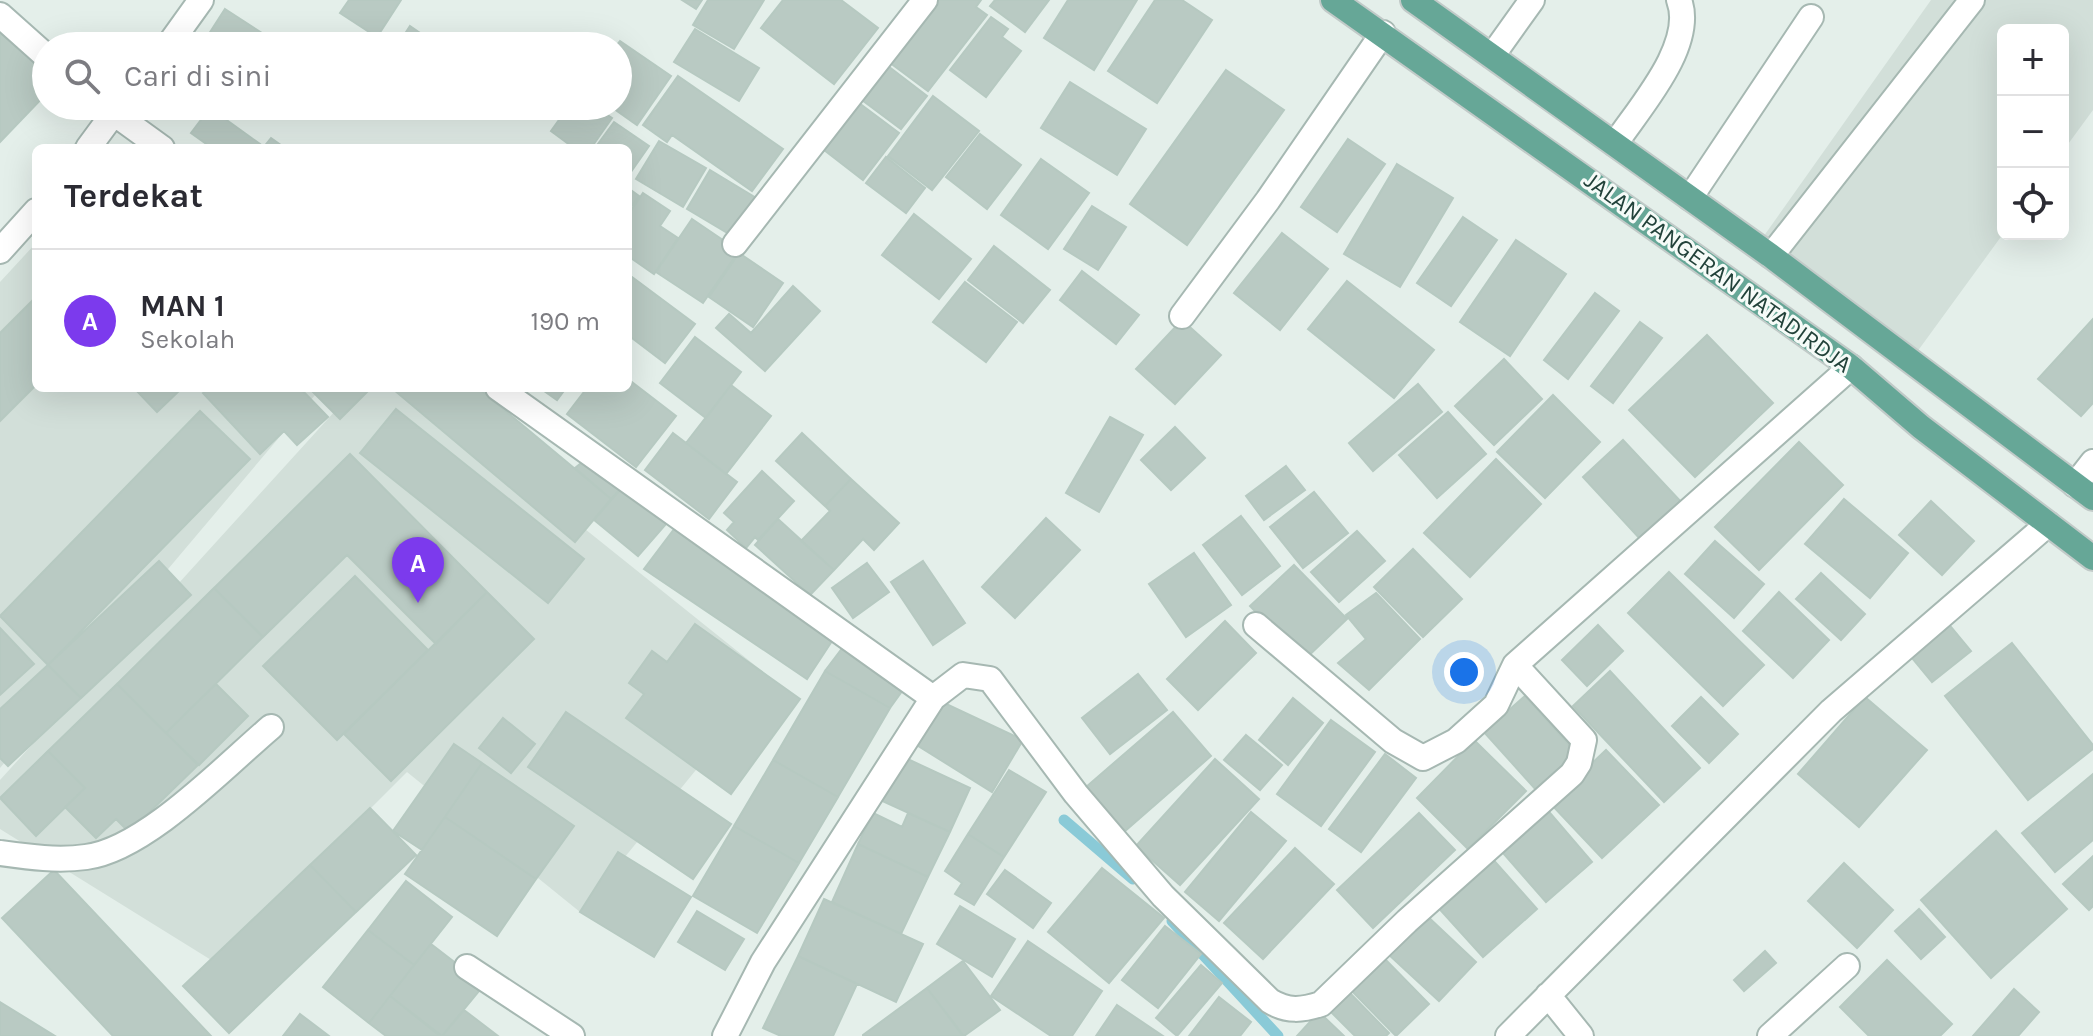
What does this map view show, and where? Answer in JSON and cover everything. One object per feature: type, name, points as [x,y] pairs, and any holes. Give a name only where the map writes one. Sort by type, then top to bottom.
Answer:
[{"type":"main road","name":"JALAN PANGERAN NATADIRDJA","points":[[1333,0],[1851,367],[1921,427],[2093,558]]},
{"type":"main road","name":"JALAN PANGERAN NATADIRDJA","points":[[1413,0],[1771,256],[2084,492]]},
{"type":"street","points":[[178,32],[201,0]]},
{"type":"street","points":[[735,244],[925,0]]},
{"type":"street","points":[[1492,56],[1532,0]]},
{"type":"street","points":[[1615,144],[1677,49],[1683,17],[1679,0]]},
{"type":"street","points":[[1771,256],[1972,0]]},
{"type":"street","points":[[0,15],[32,44]]},
{"type":"street","points":[[1690,198],[1811,17]]},
{"type":"street","points":[[1182,316],[1268,200],[1383,33]]},
{"type":"street","points":[[90,144],[105,120]]},
{"type":"street","points":[[126,120],[157,144]]},
{"type":"street","points":[[0,251],[32,215]]},
{"type":"street","points":[[1256,625],[1393,741],[1423,758],[1456,741],[1496,705],[1515,665],[1851,367]]},
{"type":"street","points":[[504,392],[933,698]]},
{"type":"street","points":[[2084,492],[2093,462]]},
{"type":"street","points":[[1508,1036],[1831,711],[2048,524]]},
{"type":"street","points":[[725,1036],[763,962],[933,698],[963,675],[990,679],[1076,794],[1163,896],[1270,1001],[1284,1009],[1304,1009],[1321,1004],[1407,921],[1572,774],[1579,763],[1584,740],[1515,665]]},
{"type":"street","points":[[0,853],[44,859],[89,857],[137,839],[271,727]]},
{"type":"street","points":[[1770,1036],[1847,966]]},
{"type":"street","points":[[467,967],[572,1036]]},
{"type":"street","points":[[1548,995],[1581,1036]]},
{"type":"shaded area","points":[[1931,0],[2093,0],[2093,110],[2069,143],[2069,24],[1997,24],[1999,240],[1917,352],[1761,240]]},
{"type":"shaded area","points":[[32,247],[32,392],[318,392],[0,768],[0,282]]},
{"type":"shaded area","points":[[352,392],[414,392],[771,678],[580,912],[407,772],[216,963],[0,829],[0,780]]},
{"type":"building","points":[[349,0],[401,0],[380,32],[369,32],[340,13]]},
{"type":"building","points":[[682,0],[702,0],[696,9]]},
{"type":"building","points":[[708,0],[764,0],[734,49],[693,25]]},
{"type":"building","points":[[783,0],[841,0],[878,28],[834,84],[761,28]]},
{"type":"building","points":[[936,0],[981,0],[976,7],[987,15],[928,91],[889,62]]},
{"type":"building","points":[[995,0],[1049,0],[1025,32],[990,6]]},
{"type":"building","points":[[1068,0],[1137,0],[1094,70],[1044,38]]},
{"type":"building","points":[[1155,0],[1182,0],[1212,20],[1157,103],[1108,71]]},
{"type":"building","points":[[225,9],[260,32],[210,32]]},
{"type":"building","points":[[991,17],[1008,29],[1002,37],[1021,51],[986,97],[950,70]]},
{"type":"building","points":[[695,29],[759,68],[739,101],[674,62]]},
{"type":"building","points":[[3,32],[32,60],[32,109],[0,142],[0,35]]},
{"type":"building","points":[[632,49],[671,76],[637,125],[630,120]]},
{"type":"building","points":[[884,63],[927,96],[901,129],[858,97]]},
{"type":"building","points":[[1226,70],[1284,110],[1187,245],[1130,204]]},
{"type":"building","points":[[678,76],[783,149],[752,191],[672,135],[667,142],[643,125]]},
{"type":"building","points":[[1070,82],[1146,129],[1117,175],[1041,128]]},
{"type":"building","points":[[933,96],[979,131],[932,190],[888,156]]},
{"type":"building","points":[[855,100],[899,133],[863,180],[819,146]]},
{"type":"building","points":[[201,120],[227,120],[260,144],[206,144],[191,133]]},
{"type":"building","points":[[559,120],[611,120],[594,144],[569,144],[551,131]]},
{"type":"building","points":[[614,122],[649,146],[632,170],[632,144],[598,144]]},
{"type":"building","points":[[980,134],[1021,165],[987,209],[946,177]]},
{"type":"building","points":[[1348,139],[1385,164],[1337,232],[1301,207]]},
{"type":"building","points":[[659,141],[706,168],[683,207],[636,179]]},
{"type":"building","points":[[886,157],[925,188],[906,213],[866,183]]},
{"type":"building","points":[[1041,159],[1089,193],[1048,249],[1001,215]]},
{"type":"building","points":[[1397,164],[1453,198],[1400,287],[1344,254]]},
{"type":"building","points":[[710,170],[758,199],[736,238],[687,209]]},
{"type":"building","points":[[632,191],[639,196],[632,206]]},
{"type":"building","points":[[643,193],[670,211],[660,226],[678,238],[654,274],[632,259],[632,209]]},
{"type":"building","points":[[1092,206],[1126,227],[1098,270],[1064,249]]},
{"type":"building","points":[[914,214],[971,259],[939,299],[882,255]]},
{"type":"building","points":[[1463,217],[1497,240],[1451,306],[1417,283]]},
{"type":"building","points":[[692,219],[739,251],[703,303],[656,272]]},
{"type":"building","points":[[1282,233],[1328,269],[1280,330],[1234,293]]},
{"type":"building","points":[[1516,240],[1566,274],[1510,356],[1460,322]]},
{"type":"building","points":[[994,246],[1050,290],[1023,323],[968,280]]},
{"type":"building","points":[[739,253],[783,283],[753,327],[709,297]]},
{"type":"building","points":[[1082,271],[1139,315],[1116,344],[1060,300]]},
{"type":"building","points":[[632,277],[695,324],[665,363],[632,338]]},
{"type":"building","points":[[1347,281],[1434,350],[1394,398],[1308,329]]},
{"type":"building","points":[[965,282],[1017,322],[986,362],[933,322]]},
{"type":"building","points":[[793,286],[820,311],[765,371],[716,328],[729,314],[751,333]]},
{"type":"building","points":[[1595,293],[1619,311],[1568,379],[1544,360]]},
{"type":"building","points":[[32,301],[32,389],[0,421],[0,333]]},
{"type":"building","points":[[1182,320],[1221,355],[1175,404],[1136,369]]},
{"type":"building","points":[[2092,320],[2093,403],[2081,416],[2038,379]]},
{"type":"building","points":[[1640,322],[1662,338],[1613,403],[1591,386]]},
{"type":"building","points":[[1707,335],[1773,403],[1695,477],[1629,410]]},
{"type":"building","points":[[695,337],[741,372],[706,418],[660,383]]},
{"type":"building","points":[[1504,359],[1542,399],[1494,445],[1455,406]]},
{"type":"building","points":[[632,382],[676,416],[636,467],[567,414],[584,392],[632,392]]},
{"type":"building","points":[[1418,384],[1442,412],[1373,471],[1349,443]]},
{"type":"building","points":[[731,385],[771,416],[726,474],[686,443]]},
{"type":"building","points":[[138,392],[178,392],[157,412]]},
{"type":"building","points":[[304,392],[328,417],[297,445],[284,431],[260,454],[203,393]]},
{"type":"building","points":[[313,392],[367,392],[340,419]]},
{"type":"building","points":[[396,392],[483,392],[611,499],[575,542]]},
{"type":"building","points":[[546,392],[563,392],[557,400]]},
{"type":"building","points":[[1553,395],[1600,442],[1545,498],[1497,452]]},
{"type":"building","points":[[396,409],[584,559],[548,603],[360,453]]},
{"type":"building","points":[[200,411],[250,459],[48,665],[0,616]]},
{"type":"building","points":[[1448,412],[1486,454],[1437,498],[1399,455]]},
{"type":"building","points":[[1110,417],[1143,435],[1099,512],[1066,493]]},
{"type":"building","points":[[1175,427],[1205,458],[1171,490],[1141,460]]},
{"type":"building","points":[[673,433],[737,482],[709,519],[645,470]]},
{"type":"building","points":[[802,433],[851,479],[825,506],[776,461]]},
{"type":"building","points":[[1623,440],[1683,504],[1642,541],[1583,477]]},
{"type":"building","points":[[1799,442],[1843,485],[1759,570],[1715,527]]},
{"type":"building","points":[[350,454],[487,592],[436,644],[347,555],[263,637],[214,588]]},
{"type":"building","points":[[586,459],[625,484],[611,499],[575,468]]},
{"type":"building","points":[[1496,459],[1541,504],[1470,577],[1424,533]]},
{"type":"building","points":[[1286,466],[1305,490],[1264,520],[1246,496]]},
{"type":"building","points":[[762,471],[794,501],[758,540],[755,537],[746,548],[727,530],[734,522],[724,513]]},
{"type":"building","points":[[851,479],[899,523],[874,550],[863,539],[834,570],[801,541],[830,511],[825,506]]},
{"type":"building","points":[[625,484],[673,516],[638,556],[594,520]]},
{"type":"building","points":[[1314,492],[1348,533],[1303,568],[1270,527]]},
{"type":"building","points":[[1844,499],[1908,553],[1870,598],[1805,544]]},
{"type":"building","points":[[1931,501],[1974,541],[1942,575],[1899,535]]},
{"type":"building","points":[[1241,516],[1280,566],[1242,595],[1203,545]]},
{"type":"building","points":[[1046,518],[1080,550],[1015,618],[982,587]]},
{"type":"building","points":[[778,519],[834,570],[810,595],[755,545]]},
{"type":"building","points":[[678,524],[834,638],[807,679],[644,569]]},
{"type":"building","points":[[1357,531],[1385,561],[1339,602],[1311,572]]},
{"type":"building","points":[[1715,541],[1764,584],[1734,618],[1685,574]]},
{"type":"building","points":[[1413,549],[1462,599],[1423,637],[1374,587]]},
{"type":"building","points":[[1194,553],[1231,605],[1186,637],[1149,584]]},
{"type":"building","points":[[159,561],[191,595],[81,698],[48,665]]},
{"type":"building","points":[[923,561],[965,623],[933,645],[891,582]]},
{"type":"building","points":[[867,563],[889,592],[853,618],[832,588]]},
{"type":"building","points":[[1294,565],[1347,619],[1303,661],[1250,606]]},
{"type":"building","points":[[1669,572],[1764,665],[1723,706],[1628,613]]},
{"type":"building","points":[[1821,573],[1865,614],[1841,640],[1796,599]]},
{"type":"building","points":[[355,576],[428,650],[337,740],[263,666]]},
{"type":"building","points":[[214,588],[263,637],[166,733],[117,684]]},
{"type":"building","points":[[487,592],[534,639],[391,781],[344,734]]},
{"type":"building","points":[[1779,592],[1829,640],[1793,678],[1743,631]]},
{"type":"building","points":[[1376,593],[1420,639],[1369,690],[1338,663],[1366,639],[1346,615]]},
{"type":"building","points":[[1225,621],[1256,653],[1198,710],[1167,679]]},
{"type":"building","points":[[1946,621],[1971,651],[1932,682],[1907,652]]},
{"type":"building","points":[[695,624],[800,699],[731,794],[626,718],[644,694],[629,683],[652,651],[667,662]]},
{"type":"building","points":[[1598,625],[1623,651],[1587,686],[1562,660]]},
{"type":"building","points":[[0,628],[34,664],[0,695]]},
{"type":"building","points":[[2012,643],[2093,745],[2093,749],[2028,800],[1945,696]]},
{"type":"building","points":[[843,647],[905,687],[890,708],[825,671]]},
{"type":"building","points":[[48,665],[81,698],[8,766],[0,758],[0,709]]},
{"type":"building","points":[[825,671],[890,708],[838,797],[773,760]]},
{"type":"building","points":[[1610,671],[1700,768],[1664,802],[1573,706]]},
{"type":"building","points":[[1138,674],[1167,710],[1110,754],[1082,718]]},
{"type":"building","points":[[117,684],[198,765],[129,832],[116,819],[96,838],[65,807],[85,788],[48,751]]},
{"type":"building","points":[[216,684],[248,716],[199,765],[166,733]]},
{"type":"building","points":[[1525,696],[1579,756],[1538,792],[1484,732]]},
{"type":"building","points":[[1701,697],[1738,734],[1709,763],[1672,726]]},
{"type":"building","points":[[1865,697],[1927,750],[1859,827],[1798,774]]},
{"type":"building","points":[[1293,698],[1323,723],[1288,765],[1259,740]]},
{"type":"building","points":[[944,703],[1023,740],[992,792],[915,744]]},
{"type":"building","points":[[566,712],[731,824],[693,879],[528,767]]},
{"type":"building","points":[[1173,712],[1211,756],[1125,831],[1086,787]]},
{"type":"building","points":[[503,718],[535,744],[511,773],[479,748]]},
{"type":"building","points":[[1331,720],[1375,752],[1321,826],[1277,794]]},
{"type":"building","points":[[1246,735],[1282,765],[1260,790],[1224,760]]},
{"type":"building","points":[[1474,740],[1526,791],[1468,849],[1417,798]]},
{"type":"building","points":[[454,744],[482,763],[422,850],[393,831]]},
{"type":"building","points":[[1606,750],[1659,805],[1602,858],[1550,803]]},
{"type":"building","points":[[48,751],[85,788],[36,836],[0,798]]},
{"type":"building","points":[[1385,754],[1416,778],[1361,852],[1329,829]]},
{"type":"building","points":[[899,755],[970,788],[950,832],[878,799]]},
{"type":"building","points":[[1215,759],[1259,799],[1180,885],[1136,846]]},
{"type":"building","points":[[773,760],[838,797],[799,863],[734,826]]},
{"type":"building","points":[[482,763],[574,826],[536,879],[445,817]]},
{"type":"building","points":[[1009,770],[1046,792],[1004,857],[968,834]]},
{"type":"building","points":[[2093,774],[2093,840],[2055,872],[2022,833]]},
{"type":"building","points":[[1544,806],[1592,862],[1546,902],[1497,846]]},
{"type":"building","points":[[370,808],[416,855],[356,912],[310,865]]},
{"type":"building","points":[[1251,812],[1286,841],[1219,921],[1185,892]]},
{"type":"building","points":[[873,813],[902,827],[908,813],[950,832],[928,877],[858,844]]},
{"type":"building","points":[[1419,813],[1455,850],[1373,928],[1337,890]]},
{"type":"building","points":[[445,817],[536,879],[497,936],[405,874]]},
{"type":"building","points":[[734,826],[799,863],[757,933],[693,896]]},
{"type":"building","points":[[1996,831],[2067,909],[1991,978],[1921,900]]},
{"type":"building","points":[[968,834],[1004,857],[974,905],[955,894],[962,883],[945,871]]},
{"type":"building","points":[[858,844],[928,877],[901,934],[832,902]]},
{"type":"building","points":[[1295,848],[1334,884],[1263,959],[1224,923]]},
{"type":"building","points":[[618,852],[691,897],[654,957],[580,912]]},
{"type":"building","points":[[1489,855],[1537,909],[1483,957],[1435,904]]},
{"type":"building","points":[[2093,856],[2093,906],[2089,910],[2063,884]]},
{"type":"building","points":[[1844,863],[1893,910],[1857,948],[1808,901]]},
{"type":"building","points":[[310,865],[356,912],[229,1033],[183,986]]},
{"type":"building","points":[[1102,868],[1164,918],[1109,983],[1048,932]]},
{"type":"building","points":[[54,870],[211,1036],[113,1036],[2,918]]},
{"type":"building","points":[[1005,870],[1051,903],[1033,928],[987,894]]},
{"type":"building","points":[[406,881],[452,917],[414,965],[368,930]]},
{"type":"building","points":[[824,899],[923,944],[896,1002],[798,956]]},
{"type":"building","points":[[960,906],[1015,939],[992,977],[937,944]]},
{"type":"building","points":[[1919,909],[1945,937],[1921,959],[1895,931]]},
{"type":"building","points":[[697,911],[744,939],[725,970],[678,942]]},
{"type":"building","points":[[1425,914],[1476,962],[1439,1001],[1388,954]]},
{"type":"building","points":[[1165,926],[1201,954],[1158,1008],[1122,980]]},
{"type":"building","points":[[368,930],[414,965],[369,1023],[323,987]]},
{"type":"building","points":[[1028,941],[1102,991],[1072,1036],[1051,1036],[991,996]]},
{"type":"building","points":[[431,944],[484,985],[442,1036],[390,996]]},
{"type":"building","points":[[1765,951],[1776,963],[1744,991],[1734,980]]},
{"type":"building","points":[[1380,954],[1429,1004],[1396,1036],[1347,986]]},
{"type":"building","points":[[798,956],[857,984],[833,1036],[781,1036],[763,1028]]},
{"type":"building","points":[[1887,960],[1952,1024],[1940,1036],[1869,1036],[1840,1007]]},
{"type":"building","points":[[963,961],[1000,1010],[964,1036],[927,988]]},
{"type":"building","points":[[1201,965],[1222,983],[1177,1036],[1156,1018]]},
{"type":"building","points":[[927,988],[963,1036],[863,1036],[863,1035]]},
{"type":"building","points":[[1345,988],[1389,1033],[1386,1036],[1355,1036],[1326,1007]]},
{"type":"building","points":[[2014,989],[2039,1012],[2018,1036],[1973,1036]]},
{"type":"building","points":[[390,996],[440,1036],[386,1036],[369,1023]]},
{"type":"building","points":[[1219,997],[1251,1022],[1240,1036],[1189,1036]]},
{"type":"building","points":[[0,1002],[55,1036],[0,1036]]},
{"type":"building","points":[[1117,1005],[1163,1036],[1096,1036]]},
{"type":"building","points":[[464,1010],[498,1036],[442,1036]]},
{"type":"building","points":[[1319,1012],[1344,1036],[1297,1036]]},
{"type":"building","points":[[300,1014],[329,1036],[283,1036]]},
{"type":"waterway","points":[[1064,820],[1133,879]]},
{"type":"waterway","points":[[1172,921],[1278,1036]]},
{"type":"place","name":"MAN 1","points":[[418,603]]}]
